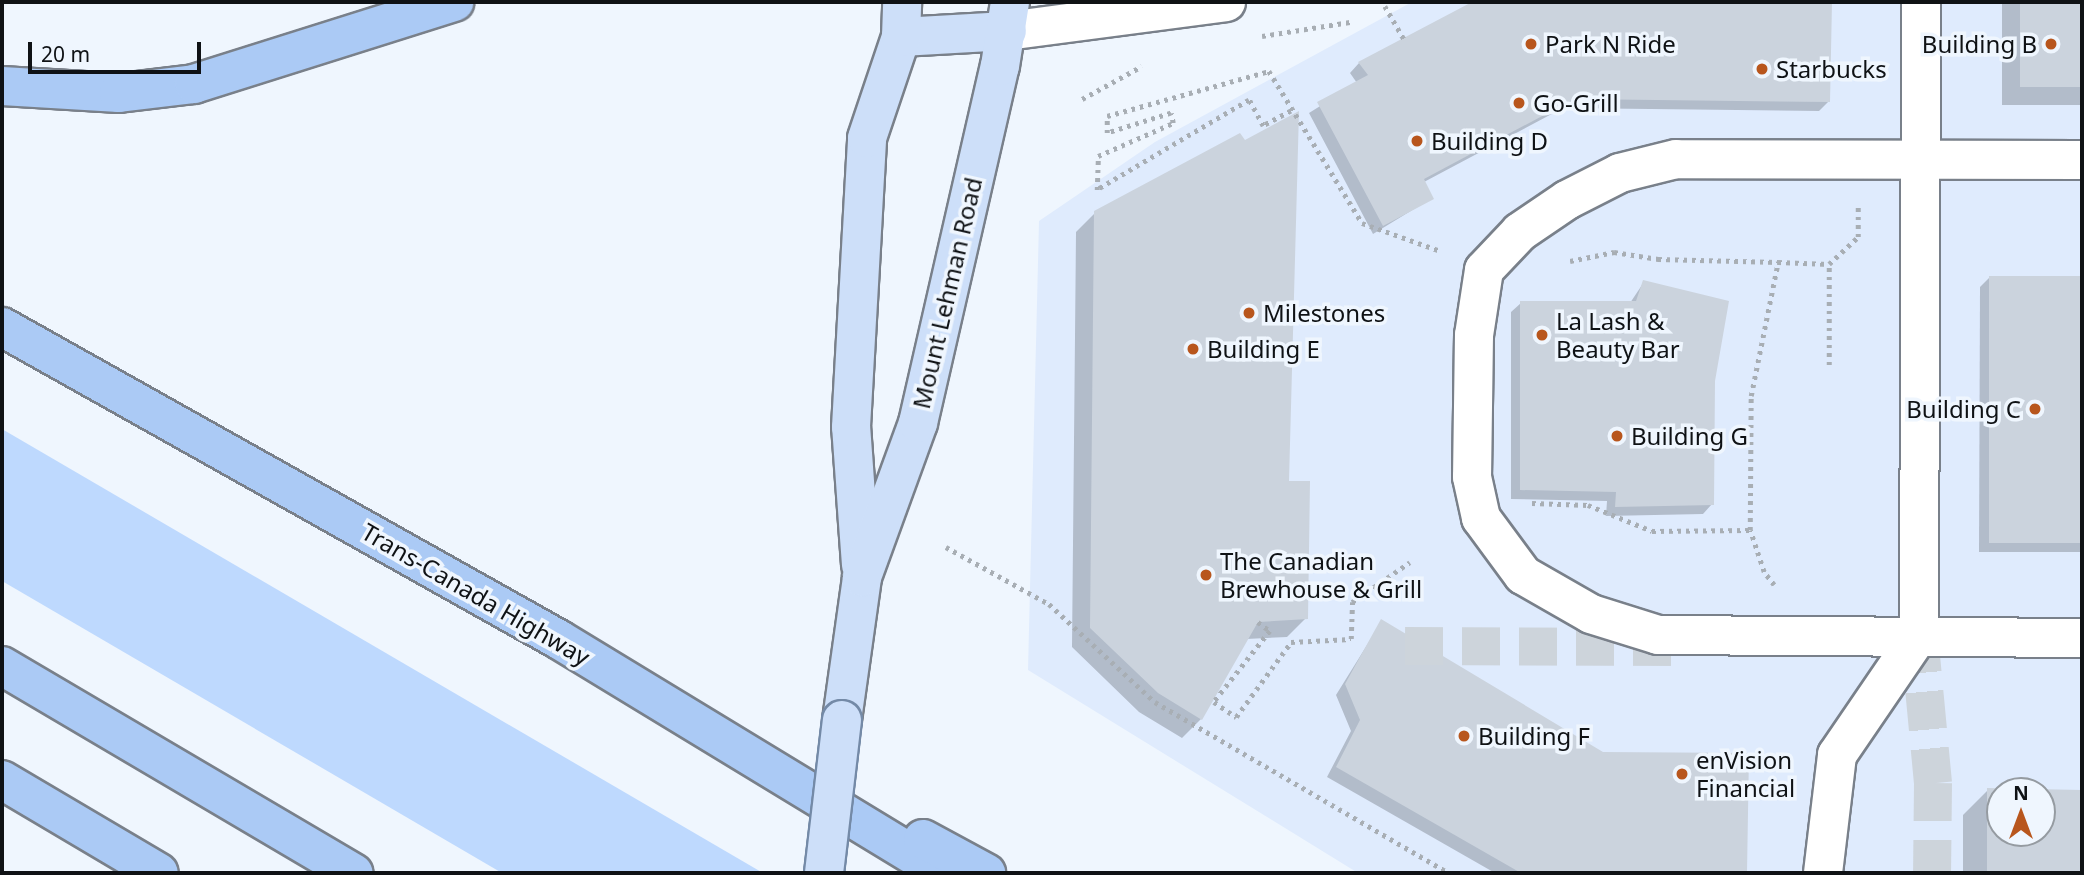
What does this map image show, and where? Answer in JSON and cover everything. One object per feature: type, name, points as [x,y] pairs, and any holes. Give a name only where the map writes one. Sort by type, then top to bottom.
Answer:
[{"type":"highway","points":[[2,86],[49,92],[119,93],[194,83],[454,2]]},
{"type":"highway","name":"Trans-Canada Highway","points":[[2,327],[558,639],[943,873]]},
{"type":"highway","points":[[558,639],[986,873]]},
{"type":"highway","points":[[2,666],[354,873]]},
{"type":"highway","points":[[2,780],[159,873]]},
{"type":"main road","points":[[901,19],[1008,17]]},
{"type":"main road","name":"Mount Lehman Road","points":[[862,577],[918,423],[1008,17]]},
{"type":"main road","name":"Mount Lehman Road","points":[[824,873],[862,577],[851,427],[867,138],[901,19]]},
{"type":"street","points":[[1008,17],[1226,2]]},
{"type":"street","points":[[1824,873],[1837,755],[1919,635],[1921,158],[1916,10]]},
{"type":"street","points":[[2082,160],[1676,159],[1620,173],[1567,201],[1520,232],[1484,270],[1474,335],[1472,477],[1481,519],[1523,575],[1591,614],[1658,635],[2082,638]]},
{"type":"path","points":[[1385,6],[1405,40]]},
{"type":"path","points":[[1291,111],[1263,126],[1249,100],[1097,190],[1098,156],[1173,123],[1171,113],[1107,133],[1107,116],[1269,71],[1291,111],[1362,223],[1444,252]]},
{"type":"path","points":[[1562,263],[1614,252],[1658,259],[1829,264],[1858,237],[1858,159]]},
{"type":"path","points":[[1778,262],[1751,396],[1750,530],[1764,572],[1814,635]]},
{"type":"path","points":[[1829,264],[1829,365]]},
{"type":"path","points":[[1522,502],[1588,505],[1652,531],[1750,530]]},
{"type":"path","points":[[946,547],[1049,604],[1155,702],[1449,873]]},
{"type":"path","points":[[1258,622],[1270,631],[1214,702],[1236,717],[1290,642],[1351,639],[1352,602],[1410,562]]},
{"type":"shaded area","points":[[1412,2],[2082,2],[2082,873],[1358,873],[1028,670],[1039,221],[1155,142]]},
{"type":"shaded area","points":[[2,429],[763,873],[502,873],[2,581]]},
{"type":"building","name":"Building D","points":[[1472,2],[1832,2],[1830,102],[1574,99],[1424,179],[1434,199],[1383,226],[1317,102],[1368,75],[1358,62]]},
{"type":"building","name":"Building B","points":[[2020,2],[2082,2],[2082,87],[2020,87]]},
{"type":"building","name":"Building E","points":[[1299,111],[1289,481],[1310,481],[1308,619],[1258,622],[1202,720],[1158,693],[1090,628],[1094,211],[1240,133],[1245,140]]},
{"type":"building","name":"Building C","points":[[1989,276],[2082,276],[2082,543],[1989,543]]},
{"type":"building","name":"Building G","points":[[1643,280],[1729,301],[1715,381],[1714,505],[1615,507],[1616,492],[1520,490],[1520,301],[1636,301]]},
{"type":"building","name":"Building F","points":[[1381,619],[1603,752],[1749,753],[1747,873],[1521,873],[1336,767],[1360,720],[1345,684]]},
{"type":"building","points":[[2056,789],[2082,790],[2082,873],[1987,873],[1987,847],[2056,847]]},
{"type":"tunnel","points":[[1919,635],[1933,783],[1932,873]]},
{"type":"tunnel","points":[[1405,646],[1685,647]]},
{"type":"place","name":"Park N Ride","points":[[1531,44]]},
{"type":"place","name":"Building B","points":[[2051,44]]},
{"type":"place","name":"Starbucks","points":[[1762,69]]},
{"type":"place","name":"Go-Grill","points":[[1519,103]]},
{"type":"place","name":"Building D","points":[[1417,141]]},
{"type":"place","name":"Milestones","points":[[1249,313]]},
{"type":"place","name":"La Lash & Beauty Bar","points":[[1542,335]]},
{"type":"place","name":"Building E","points":[[1193,349]]},
{"type":"place","name":"Building C","points":[[2035,409]]},
{"type":"place","name":"Building G","points":[[1617,436]]},
{"type":"place","name":"The Canadian Brewhouse & Grill","points":[[1206,575]]},
{"type":"place","name":"Building F","points":[[1464,736]]},
{"type":"place","name":"enVision Financial","points":[[1682,774]]}]
